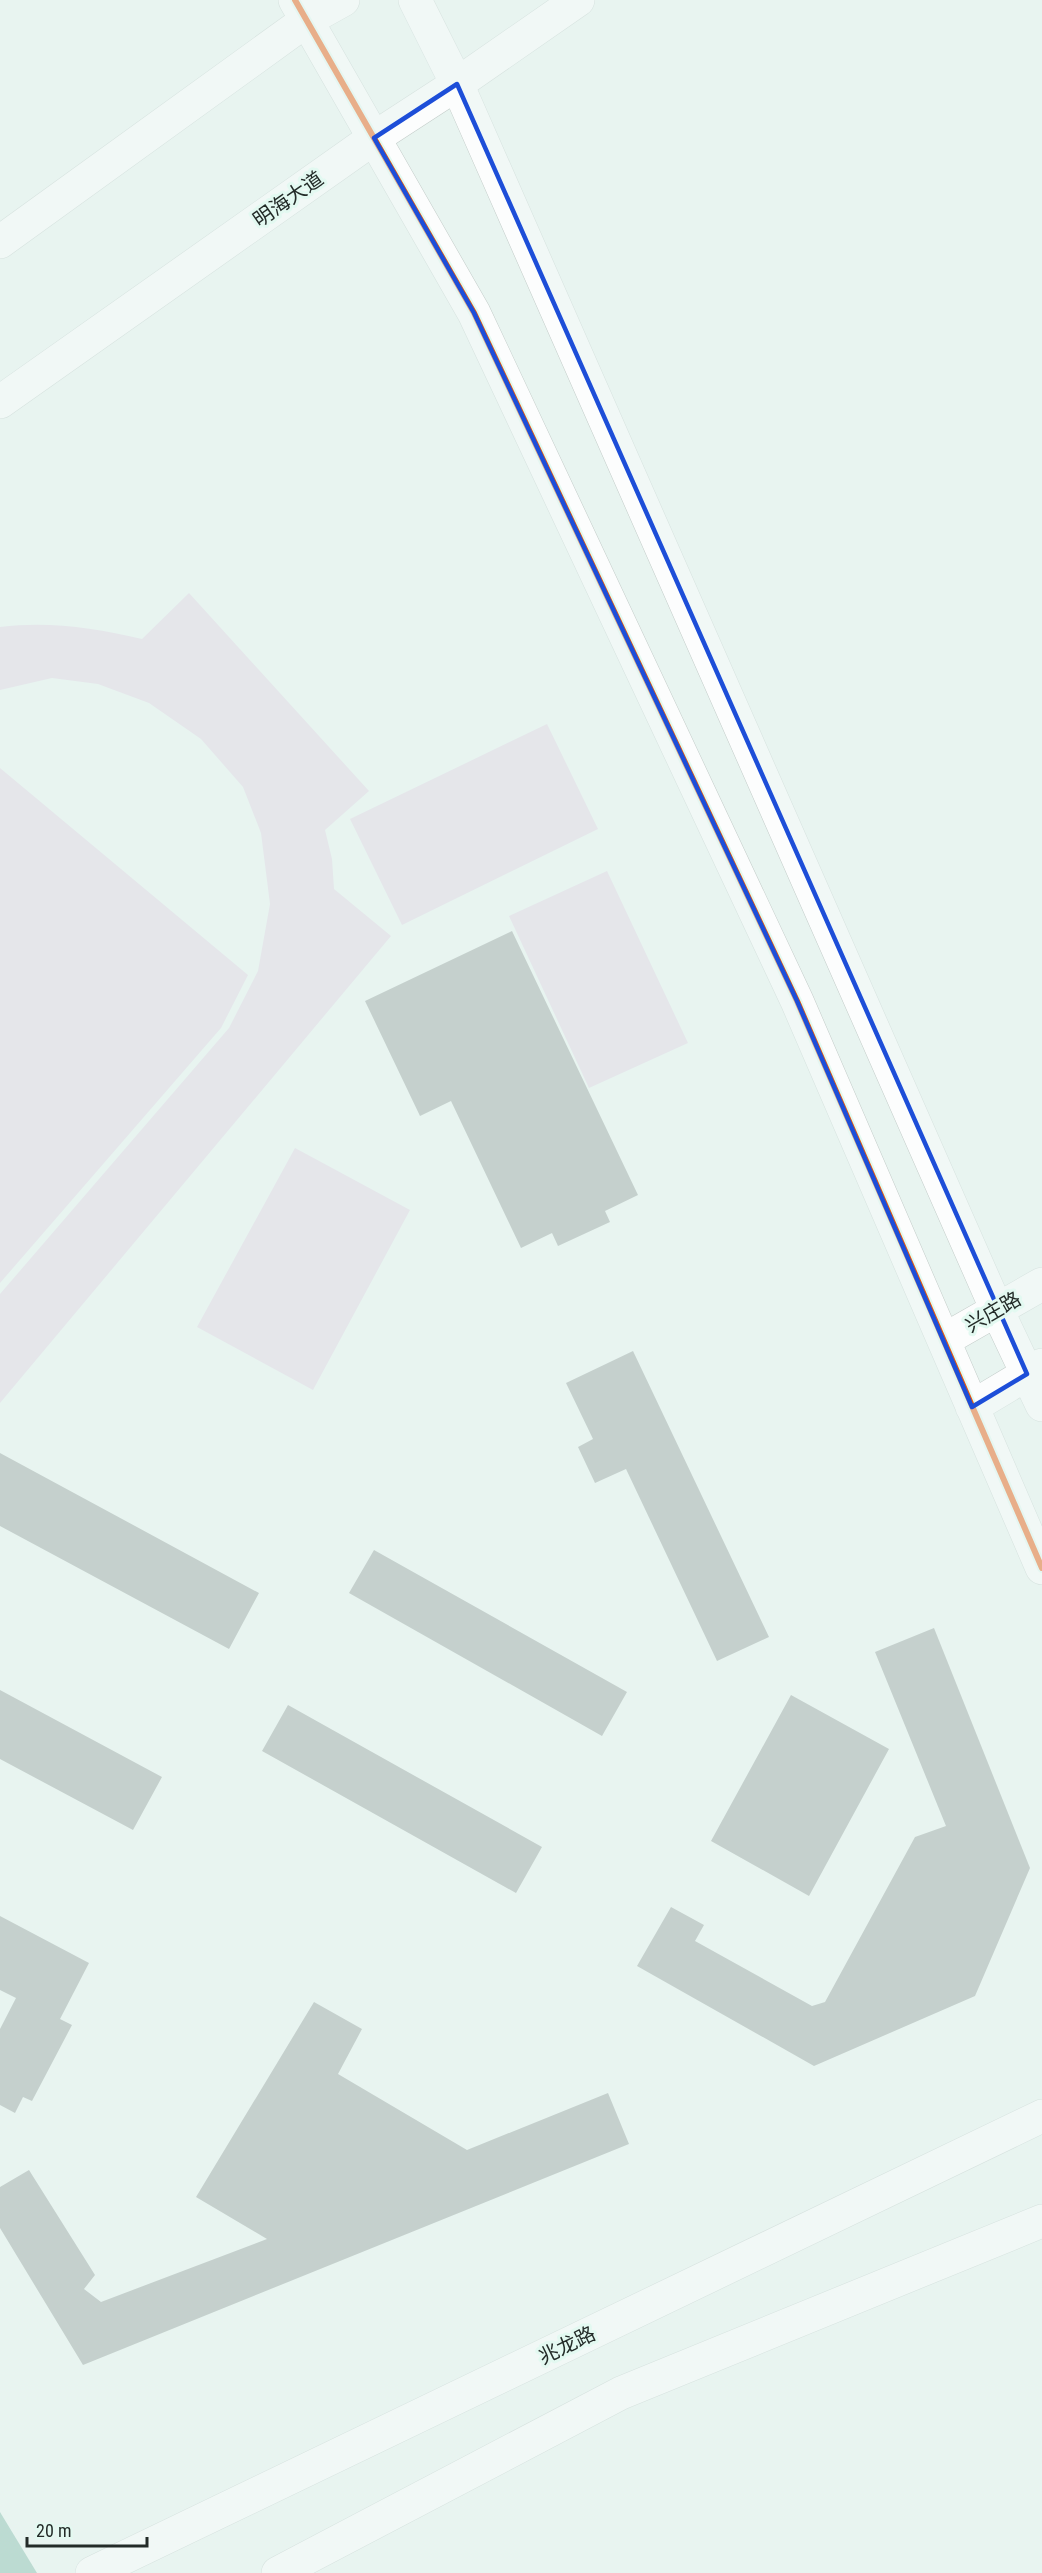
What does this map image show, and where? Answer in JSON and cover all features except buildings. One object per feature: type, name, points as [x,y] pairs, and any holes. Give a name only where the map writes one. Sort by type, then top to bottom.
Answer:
[{"type":"street","points":[[0,242],[301,10],[343,0]]},
{"type":"street","points":[[415,0],[457,84],[997,1310],[1035,1369],[1042,1406]]},
{"type":"street","name":"明海大道","points":[[0,402],[374,138],[578,0]]},
{"type":"street","points":[[301,10],[474,313],[797,1001],[1042,1568]]},
{"type":"street","name":"兴庄路","points":[[944,1340],[1042,1284]]},
{"type":"street","points":[[972,1407],[1035,1369]]},
{"type":"street","name":"兆龙路","points":[[92,2573],[1042,2116]]},
{"type":"street","points":[[278,2573],[621,2392],[1042,2221]]},
{"type":"highlighted area","points":[[457,84],[1027,1374],[972,1407],[797,1001],[474,313],[374,138]]},
{"type":"shaded area","points":[[189,593],[369,791],[325,830],[332,859],[334,889],[391,936],[0,1403],[0,1294],[229,1028],[258,971],[270,904],[261,833],[243,787],[201,739],[149,703],[98,684],[52,678],[0,690],[0,627],[54,625],[142,639]]},
{"type":"shaded area","points":[[547,724],[598,829],[402,925],[350,819]]},
{"type":"shaded area","points":[[0,768],[248,975],[221,1028],[0,1283]]},
{"type":"shaded area","points":[[607,871],[688,1043],[589,1088],[509,916]]},
{"type":"shaded area","points":[[295,1148],[410,1210],[313,1390],[197,1327]]},
{"type":"shaded area","points":[[0,2512],[37,2573],[0,2573]]},
{"type":"cycle path","points":[[295,0],[474,313],[797,1001],[1042,1568]]}]
